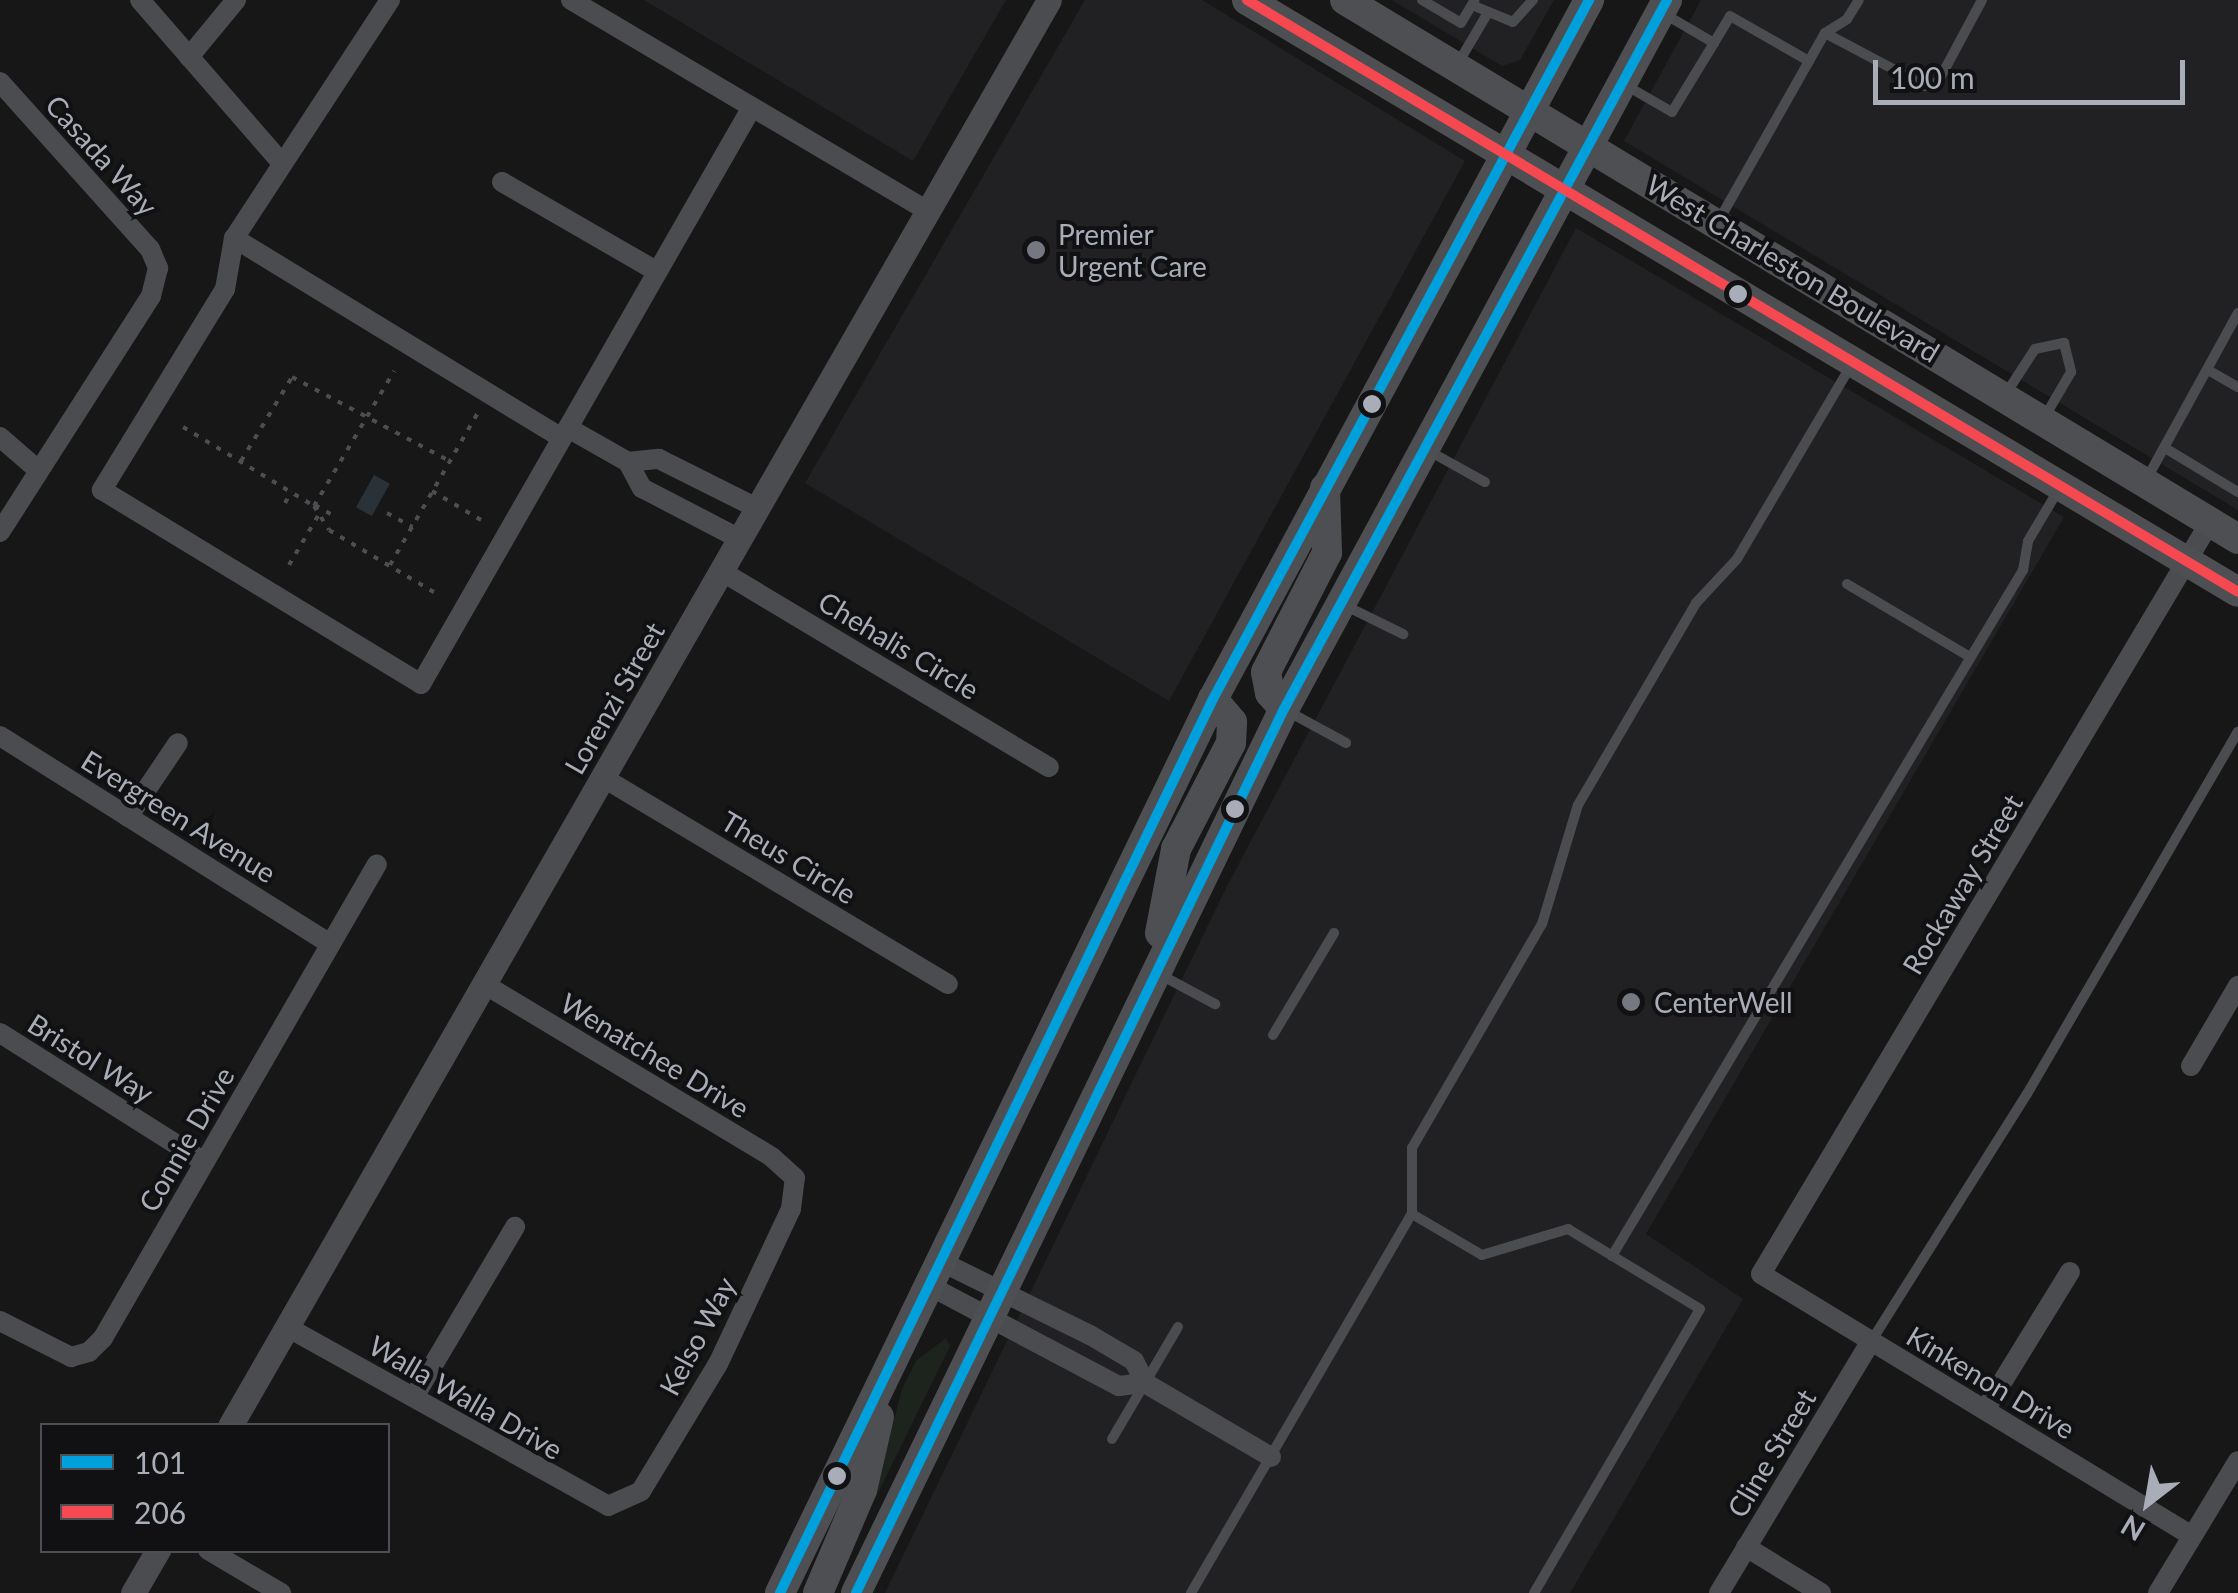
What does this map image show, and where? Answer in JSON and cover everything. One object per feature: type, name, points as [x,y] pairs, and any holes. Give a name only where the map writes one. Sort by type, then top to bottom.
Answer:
[{"type":"main road","name":"West Charleston Boulevard","points":[[1246,0],[2238,592]]},
{"type":"main road","name":"West Charleston Boulevard","points":[[1345,0],[2238,537]]},
{"type":"main road","points":[[780,1593],[1213,698],[1589,0]]},
{"type":"main road","points":[[856,1593],[1284,708],[1664,6]]},
{"type":"main road","points":[[1284,708],[1270,693],[1266,672],[1327,553],[1325,487]]},
{"type":"main road","points":[[1154,971],[1176,849],[1230,743],[1232,722],[1213,698]]},
{"type":"main road","points":[[818,1593],[862,1490],[894,1356]]},
{"type":"street","points":[[140,0],[281,162]]},
{"type":"street","points":[[189,57],[236,0]]},
{"type":"street","points":[[390,0],[234,238],[225,290],[102,490],[421,684],[752,107]]},
{"type":"street","points":[[570,0],[928,211]]},
{"type":"street","name":"Lorenzi Street","points":[[232,1423],[1049,0]]},
{"type":"street","name":"Casada Way","points":[[0,82],[150,249],[158,268],[151,296],[38,470]]},
{"type":"street","points":[[502,182],[656,272]]},
{"type":"street","points":[[234,238],[565,433],[628,462],[658,459],[757,508]]},
{"type":"street","points":[[0,437],[38,470],[0,532]]},
{"type":"street","points":[[628,462],[642,488],[740,538]]},
{"type":"street","name":"Rockaway Street","points":[[1761,1274],[2210,522]]},
{"type":"street","name":"Chehalis Circle","points":[[721,571],[1049,767]]},
{"type":"street","name":"Evergreen Avenue","points":[[0,736],[330,943]]},
{"type":"street","points":[[128,817],[178,743]]},
{"type":"street","name":"Theus Circle","points":[[602,778],[948,984]]},
{"type":"street","name":"Connie Drive","points":[[0,1320],[48,1349],[84,1355],[103,1338],[377,864]]},
{"type":"street","name":"Wenatchee Drive","points":[[484,984],[772,1157],[794,1178]]},
{"type":"street","points":[[2191,1066],[2238,986]]},
{"type":"street","name":"Bristol Way","points":[[0,1033],[204,1162]]},
{"type":"street","name":"Kelso Way","points":[[621,1505],[647,1482],[718,1364],[791,1209],[794,1178]]},
{"type":"street","points":[[414,1398],[515,1227]]},
{"type":"street","points":[[1985,1410],[2070,1272]]},
{"type":"street","points":[[934,1273],[996,1302],[1119,1386],[1145,1383],[1271,1457]]},
{"type":"street","name":"Kinkenon Drive","points":[[1761,1274],[2192,1536]]},
{"type":"street","name":"Walla Walla Drive","points":[[287,1327],[599,1504],[621,1505]]},
{"type":"street","name":"Cline Street","points":[[1720,1593],[1871,1341]]},
{"type":"street","points":[[2158,1593],[2238,1462]]},
{"type":"street","points":[[1746,1547],[1821,1593]]},
{"type":"street","points":[[133,1593],[156,1553]]},
{"type":"street","points":[[213,1553],[281,1593]]},
{"type":"lane","points":[[1422,0],[1461,23],[1473,2],[1487,14],[1513,22],[1533,0]]},
{"type":"lane","points":[[1718,222],[1826,32],[1847,20],[1859,0]]},
{"type":"lane","points":[[1826,32],[1925,86],[1938,82],[1982,0]]},
{"type":"lane","points":[[1664,6],[1714,43]]},
{"type":"lane","points":[[1456,66],[1487,14]]},
{"type":"lane","points":[[1622,84],[1672,112],[1730,16],[1810,61]]},
{"type":"lane","points":[[2145,482],[2238,313]]},
{"type":"lane","points":[[2005,396],[2035,349],[2064,343],[2071,372],[2044,419]]},
{"type":"lane","points":[[1191,1593],[1412,1214],[1412,1148],[1542,924],[1578,805],[1696,602],[1736,559],[1852,363]]},
{"type":"lane","points":[[2208,370],[2238,387]]},
{"type":"lane","points":[[1424,448],[1486,482]]},
{"type":"lane","points":[[2165,448],[2238,492]]},
{"type":"lane","points":[[1612,1256],[2022,570],[2028,542],[2061,486]]},
{"type":"lane","points":[[1847,584],[1970,657]]},
{"type":"lane","points":[[1341,603],[1404,634]]},
{"type":"lane","points":[[1284,708],[1346,743]]},
{"type":"lane","points":[[1871,1341],[2027,1094],[2238,732]]},
{"type":"lane","points":[[1273,1035],[1334,932]]},
{"type":"lane","points":[[1154,971],[1215,1004]]},
{"type":"lane","points":[[1412,1214],[1482,1255],[1568,1229],[1700,1309],[1534,1593]]},
{"type":"lane","points":[[1112,1439],[1178,1327]]},
{"type":"path","points":[[314,505],[394,372]]},
{"type":"path","points":[[230,466],[238,460],[293,376],[449,461]]},
{"type":"path","points":[[390,565],[473,420]]},
{"type":"path","points":[[183,427],[337,516],[329,530]]},
{"type":"path","points":[[198,447],[203,438]]},
{"type":"path","points":[[214,456],[219,448]]},
{"type":"path","points":[[285,503],[291,492]]},
{"type":"path","points":[[432,492],[480,520]]},
{"type":"path","points":[[314,505],[329,530],[439,595]]},
{"type":"path","points":[[387,513],[412,527]]},
{"type":"path","points":[[289,565],[319,514]]},
{"type":"shaded area","points":[[644,0],[1006,0],[913,161]]},
{"type":"shaded area","points":[[1085,0],[1202,0],[1465,161],[1169,701],[805,483]]},
{"type":"shaded area","points":[[1392,0],[1554,0],[1520,60],[1502,66]]},
{"type":"shaded area","points":[[1701,0],[2238,0],[2238,510],[1624,141]]},
{"type":"shaded area","points":[[1576,228],[2064,517],[1646,1234],[1743,1299],[1570,1593],[885,1593],[1226,888]]},
{"type":"shaded area","points":[[374,475],[390,484],[372,516],[356,507]]},
{"type":"shaded area","points":[[946,1338],[950,1346],[829,1593],[877,1486],[902,1389],[916,1361]]},
{"type":"transit line","name":"206","points":[[1247,0],[2238,592]]},
{"type":"transit line","name":"101","points":[[780,1593],[1213,699],[1589,0]]},
{"type":"transit line","name":"101","points":[[856,1593],[1284,709],[1667,0]]},
{"type":"place","name":"Premier Urgent Care","points":[[1036,250]]},
{"type":"place","name":"CenterWell","points":[[1631,1002]]}]
